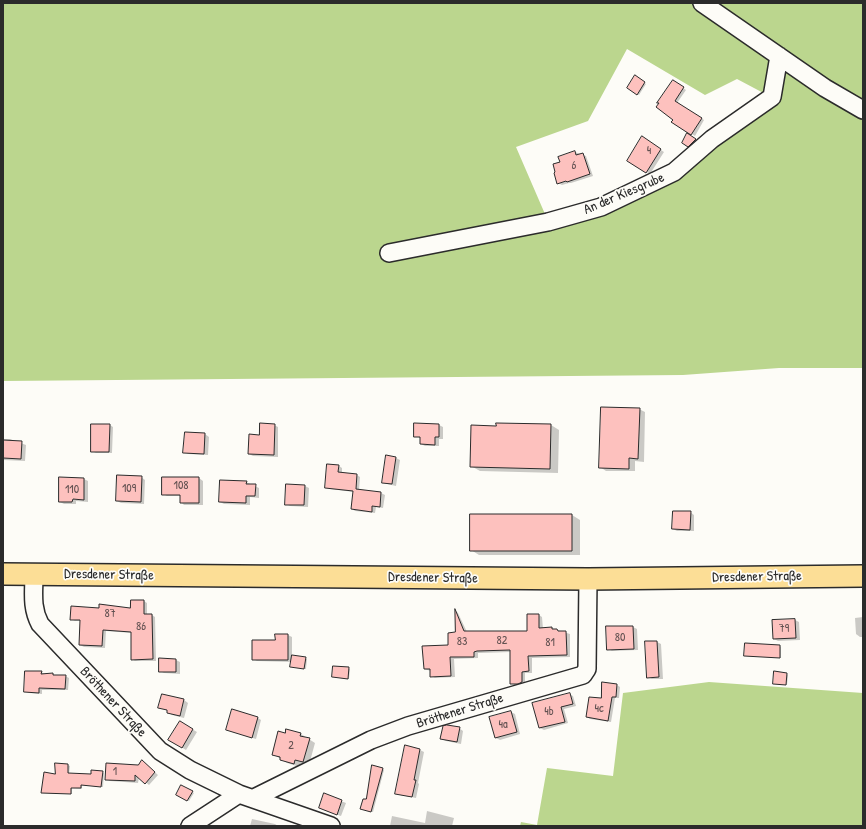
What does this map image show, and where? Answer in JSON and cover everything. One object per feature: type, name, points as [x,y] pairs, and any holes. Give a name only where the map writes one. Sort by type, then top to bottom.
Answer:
[{"type":"main road","name":"Dresdener Straße","points":[[3,574],[588,579],[863,576]]},
{"type":"street","points":[[702,3],[825,88],[863,110]]},
{"type":"street","name":"An der Kiesgrube","points":[[389,253],[548,222],[601,206],[674,172],[712,139],[772,97],[779,56]]},
{"type":"street","name":"Bröthener Straße","points":[[34,574],[33,607],[40,624],[160,751],[190,770],[246,796],[331,826]]},
{"type":"street","name":"Bröthener Straße","points":[[190,826],[246,796],[408,726],[582,675],[587,669],[588,579]]},
{"type":"green space","points":[[3,3],[863,3],[863,368],[779,368],[683,375],[3,381]],"holes":[[[627,49],[705,95],[737,79],[771,97],[674,172],[548,221],[516,147],[588,121]]]},
{"type":"green space","points":[[709,682],[863,693],[863,826],[520,826],[521,822],[537,825],[547,768],[613,776],[623,693]]},
{"type":"building","points":[[635,75],[645,82],[637,95],[627,88]]},
{"type":"building","points":[[673,80],[684,87],[675,101],[702,118],[691,135],[671,122],[673,120],[656,107],[659,103],[657,103]]},
{"type":"building","points":[[687,133],[696,139],[688,147],[682,143]]},
{"type":"building","points":[[642,136],[661,149],[646,173],[627,161]]},
{"type":"building","points":[[575,151],[576,155],[583,153],[590,174],[557,184],[553,164],[560,162],[558,157]]},
{"type":"building","points":[[601,407],[640,408],[638,459],[629,458],[629,469],[599,468]]},
{"type":"building","points":[[260,423],[275,424],[274,455],[248,454],[249,434],[259,435]]},
{"type":"building","points":[[414,423],[439,424],[439,437],[435,437],[435,445],[420,444],[420,437],[414,437]]},
{"type":"building","points":[[496,423],[551,424],[550,469],[470,467],[471,425],[496,426]]},
{"type":"building","points":[[91,424],[110,424],[109,452],[91,452]]},
{"type":"building","points":[[185,432],[205,433],[204,454],[183,453]]},
{"type":"building","points":[[3,440],[22,441],[21,459],[3,458]]},
{"type":"building","points":[[386,455],[396,457],[392,484],[382,483]]},
{"type":"building","points":[[327,464],[339,465],[338,472],[357,474],[356,489],[381,492],[380,507],[372,506],[372,512],[351,509],[353,491],[325,488]]},
{"type":"building","points":[[117,475],[142,476],[141,502],[116,501]]},
{"type":"building","points":[[59,477],[84,478],[84,500],[73,499],[72,502],[59,502]]},
{"type":"building","points":[[162,477],[199,477],[199,503],[180,503],[180,495],[162,495]]},
{"type":"building","points":[[220,480],[247,481],[246,484],[256,484],[255,496],[246,496],[246,503],[219,502]]},
{"type":"building","points":[[286,484],[305,485],[304,505],[285,505]]},
{"type":"building","points":[[673,511],[691,511],[690,530],[672,529]]},
{"type":"building","points":[[470,514],[572,514],[572,551],[470,551]]},
{"type":"building","points":[[131,600],[144,600],[144,614],[152,614],[153,659],[131,660],[131,632],[103,630],[102,646],[79,645],[80,620],[70,620],[71,606],[99,608],[99,604],[130,608]]},
{"type":"building","points":[[455,609],[464,631],[527,631],[527,614],[539,614],[539,628],[552,627],[552,629],[557,629],[558,631],[566,631],[567,655],[528,656],[529,671],[522,672],[522,682],[518,684],[510,684],[510,650],[477,651],[474,652],[474,657],[450,657],[451,676],[430,677],[430,669],[424,669],[422,646],[448,645],[448,633],[455,632]]},
{"type":"building","points":[[795,619],[796,638],[773,639],[772,620]]},
{"type":"building","points":[[606,626],[633,626],[634,649],[607,650]]},
{"type":"building","points":[[275,634],[288,634],[288,660],[252,660],[252,640],[275,640]]},
{"type":"building","points":[[645,641],[657,641],[659,677],[647,678]]},
{"type":"building","points":[[745,643],[780,645],[780,658],[744,656]]},
{"type":"building","points":[[292,655],[306,657],[304,669],[290,667]]},
{"type":"building","points":[[159,658],[176,659],[176,672],[159,672]]},
{"type":"building","points":[[333,666],[349,667],[348,679],[332,677]]},
{"type":"building","points":[[25,671],[42,671],[41,674],[53,673],[53,675],[66,675],[65,689],[39,688],[39,693],[24,692]]},
{"type":"building","points":[[774,671],[787,673],[786,685],[773,684]]},
{"type":"building","points":[[602,682],[617,684],[616,697],[612,697],[608,721],[586,717],[589,697],[601,698]]},
{"type":"building","points":[[570,693],[573,704],[561,707],[565,722],[539,728],[532,703]]},
{"type":"building","points":[[162,694],[184,699],[180,716],[167,713],[167,710],[158,708]]},
{"type":"building","points":[[232,709],[258,717],[252,738],[226,730]]},
{"type":"building","points":[[511,711],[517,732],[495,738],[489,717]]},
{"type":"building","points":[[180,721],[193,729],[182,748],[168,740]]},
{"type":"building","points":[[447,725],[460,727],[457,742],[440,739],[443,726]]},
{"type":"building","points":[[286,729],[301,733],[300,736],[310,738],[303,762],[295,760],[294,764],[280,760],[280,757],[272,755],[278,731],[285,733]]},
{"type":"building","points":[[405,745],[420,749],[412,797],[395,794]]},
{"type":"building","points":[[142,760],[155,772],[145,784],[135,775],[135,781],[105,780],[106,763],[138,765]]},
{"type":"building","points":[[55,763],[68,764],[68,773],[91,774],[91,770],[103,771],[101,787],[81,785],[81,788],[71,788],[71,794],[41,793],[44,772],[55,774]]},
{"type":"building","points":[[372,765],[383,768],[371,812],[360,809],[363,799],[366,799]]},
{"type":"building","points":[[181,785],[193,791],[187,801],[176,795]]},
{"type":"building","points":[[324,793],[342,800],[337,815],[319,808]]}]
